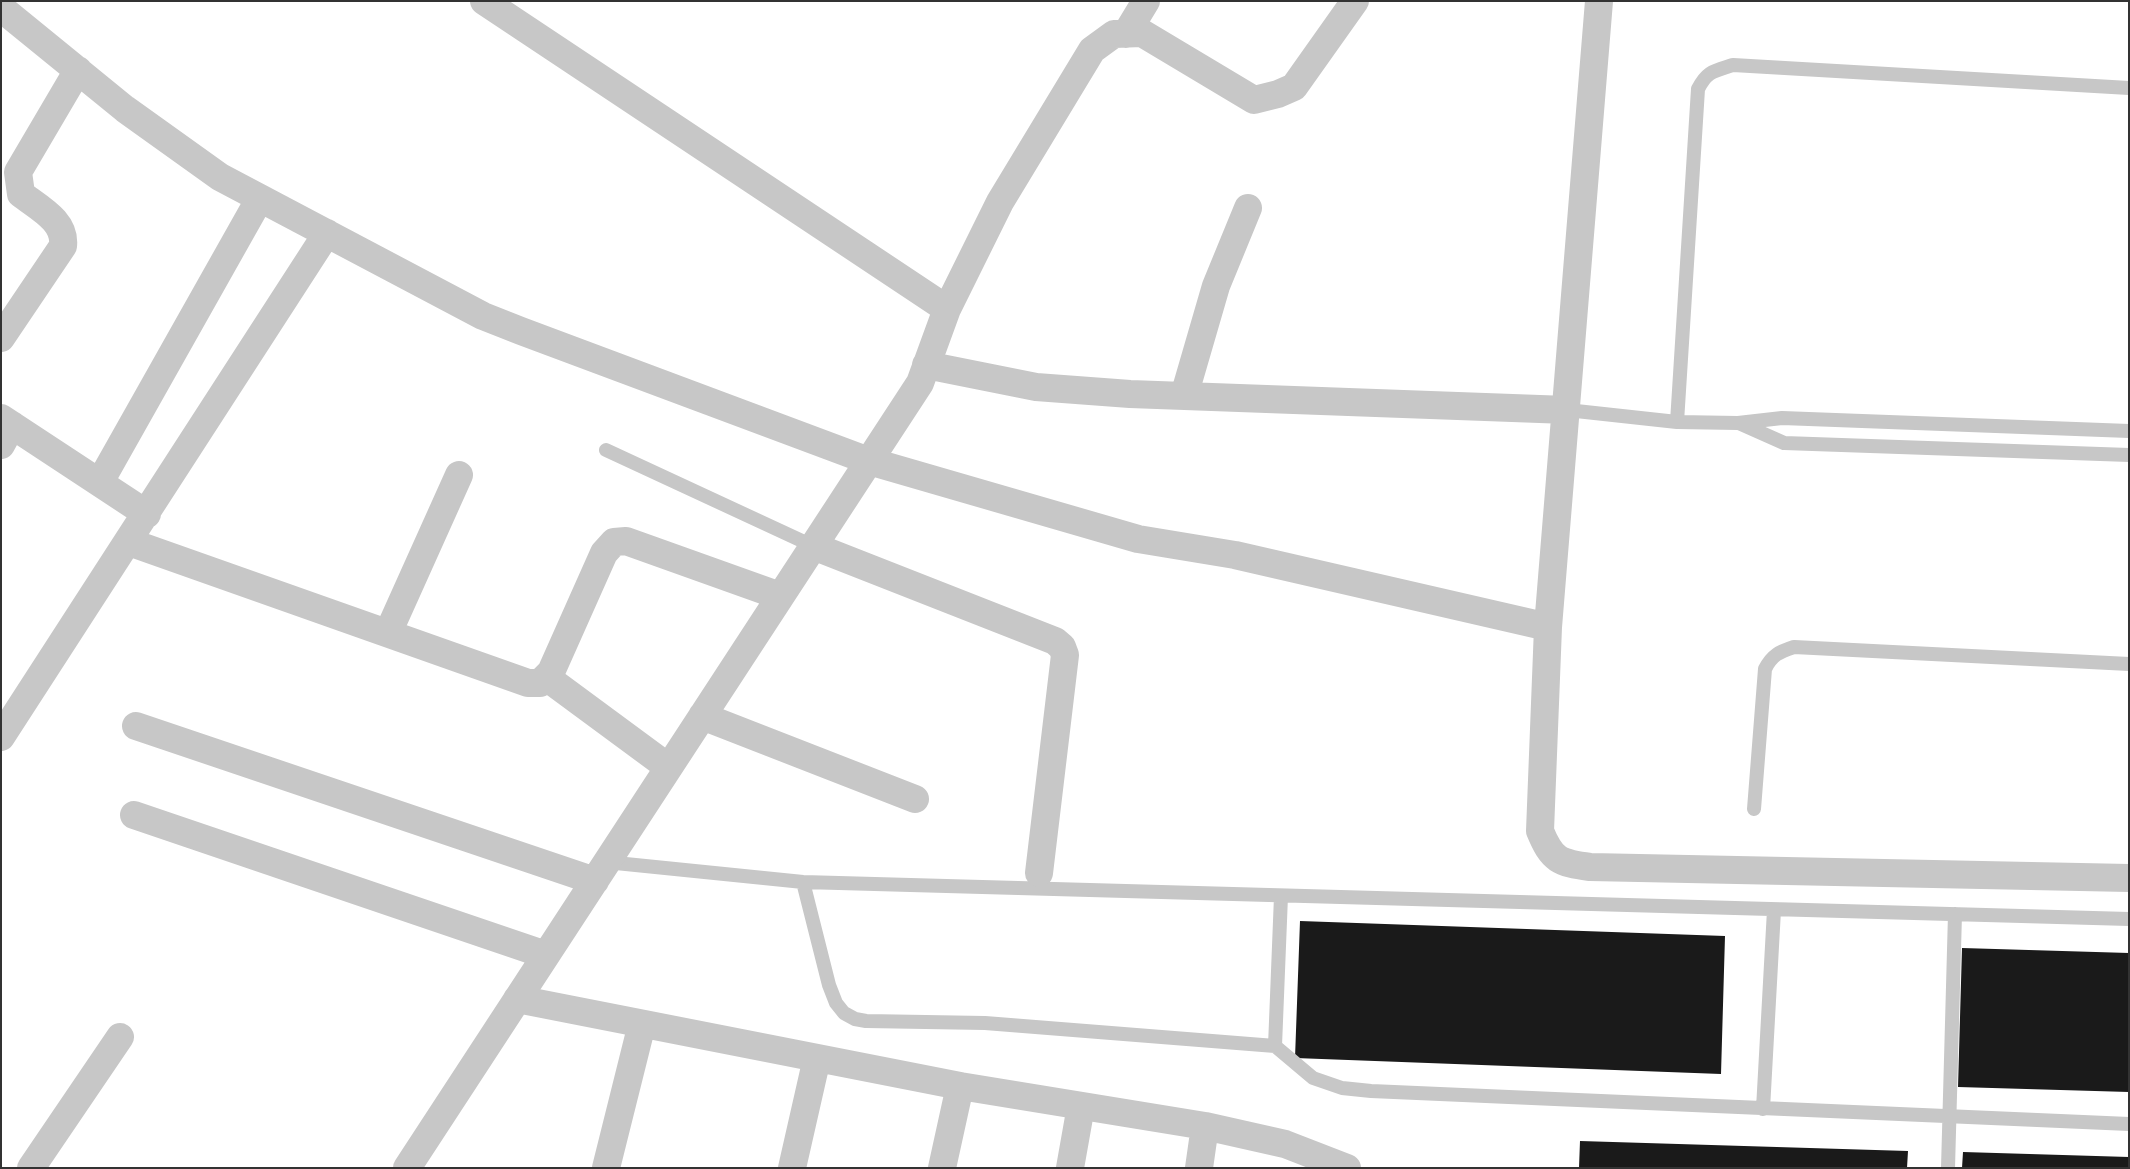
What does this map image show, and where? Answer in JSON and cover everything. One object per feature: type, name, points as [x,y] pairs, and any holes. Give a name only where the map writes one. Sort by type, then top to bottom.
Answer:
[{"type":"street","points":[[484,1],[947,309]]},
{"type":"street","points":[[1126,34],[1146,1]]},
{"type":"street","points":[[407,1168],[920,383],[947,309],[1000,202],[1092,50],[1114,34],[1142,34],[1254,100],[1278,94],[1294,87],[1355,1]]},
{"type":"street","points":[[1599,1],[1548,628],[1540,831],[1548,851],[1565,864],[1590,867],[2129,878]]},
{"type":"street","points":[[4,16],[78,70],[183,152],[220,177],[484,316],[869,461],[1138,539],[1235,555],[1548,628]]},
{"type":"street","points":[[1,338],[63,246],[64,235],[59,224],[21,194],[18,172],[78,70]]},
{"type":"street","points":[[100,482],[260,198]]},
{"type":"street","points":[[1184,396],[1216,286],[1248,208]]},
{"type":"street","points":[[1,737],[129,542],[327,233]]},
{"type":"street","points":[[926,365],[1036,387],[1184,396],[1567,410]]},
{"type":"street","points":[[5,429],[100,482],[147,514]]},
{"type":"street","points":[[388,633],[459,475]]},
{"type":"street","points":[[129,542],[528,683],[540,683],[550,672],[604,553],[614,542],[626,540],[780,596]]},
{"type":"street","points":[[814,546],[1055,641],[1062,647],[1065,655],[1039,873]]},
{"type":"street","points":[[546,677],[668,767]]},
{"type":"street","points":[[702,716],[915,799]]},
{"type":"street","points":[[136,726],[601,871]]},
{"type":"street","points":[[134,816],[546,955]]},
{"type":"street","points":[[517,999],[960,1086],[1205,1126],[1285,1144],[1347,1168]]},
{"type":"street","points":[[606,1168],[642,1024]]},
{"type":"street","points":[[31,1168],[120,1037]]},
{"type":"street","points":[[792,1168],[817,1058]]},
{"type":"street","points":[[942,1168],[960,1086]]},
{"type":"street","points":[[1070,1168],[1081,1106]]},
{"type":"street","points":[[1199,1168],[1205,1126]]},
{"type":"lane","points":[[1677,422],[1698,89],[1704,77],[1713,71],[1733,66],[2129,88]]},
{"type":"lane","points":[[1567,410],[1677,422],[1738,423],[1782,418],[2129,432]]},
{"type":"lane","points":[[1738,423],[1784,443],[2129,455]]},
{"type":"lane","points":[[606,450],[814,546]]},
{"type":"lane","points":[[1754,809],[1765,669],[1770,659],[1777,653],[1794,647],[2129,664]]},
{"type":"lane","points":[[601,871],[803,882],[2129,919]]},
{"type":"lane","points":[[803,882],[833,994],[844,1013],[855,1019],[866,1021],[985,1023],[1275,1046],[1312,1078],[1342,1088],[1371,1091],[2129,1124]]},
{"type":"lane","points":[[1275,1046],[1281,896]]},
{"type":"lane","points":[[1763,1109],[1774,910]]},
{"type":"lane","points":[[1948,1168],[1955,914]]},
{"type":"building","points":[[1300,921],[1725,936],[1721,1074],[1295,1058]]},
{"type":"building","points":[[1962,948],[2129,953],[2129,1092],[1958,1087]]},
{"type":"building","points":[[1580,1141],[1908,1151],[1907,1168],[1579,1168]]},
{"type":"building","points":[[1963,1152],[2129,1157],[2129,1168],[1962,1168]]}]
